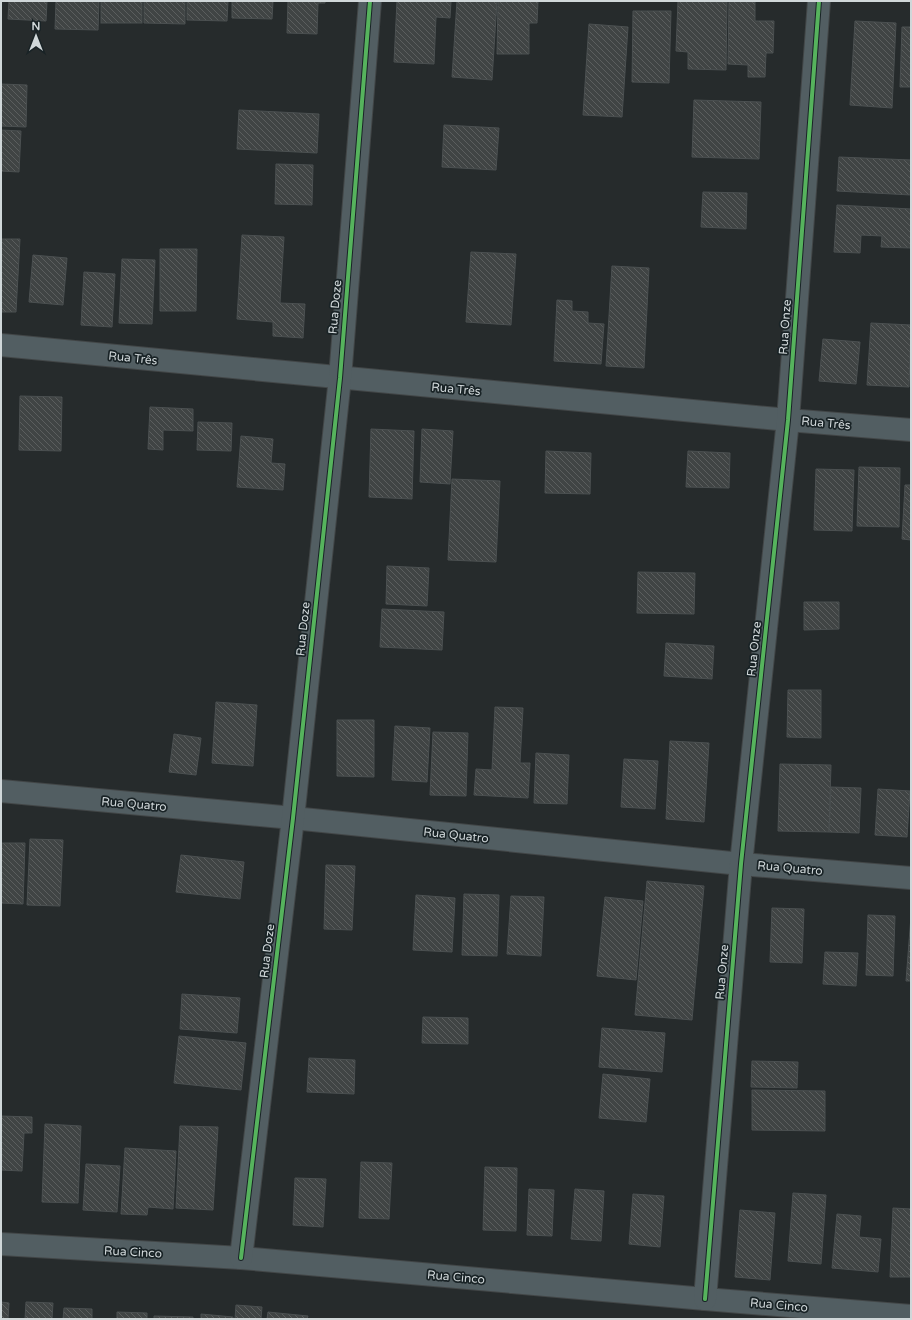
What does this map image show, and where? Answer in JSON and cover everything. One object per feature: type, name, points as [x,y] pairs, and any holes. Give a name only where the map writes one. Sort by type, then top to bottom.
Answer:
[{"type":"street","name":"Rua Doze","points":[[241,1258],[292,818],[340,378],[370,1]]},
{"type":"street","name":"Rua Onze","points":[[705,1299],[741,864],[788,420],[819,1]]},
{"type":"street","name":"Rua Três","points":[[1,345],[788,420],[911,430]]},
{"type":"street","name":"Rua Quatro","points":[[1,791],[292,818],[741,864],[911,878]]},
{"type":"street","name":"Rua Cinco","points":[[1,1244],[241,1258],[911,1316]]},
{"type":"building","points":[[9,1],[47,1],[46,21],[8,19]]},
{"type":"building","points":[[56,1],[99,1],[98,30],[55,29]]},
{"type":"building","points":[[101,1],[142,1],[142,23],[101,23]]},
{"type":"building","points":[[144,1],[185,1],[185,24],[144,23]]},
{"type":"building","points":[[187,1],[228,1],[227,21],[187,20]]},
{"type":"building","points":[[232,1],[273,1],[272,19],[232,18]]},
{"type":"building","points":[[288,1],[325,1],[325,3],[318,3],[317,34],[287,33]]},
{"type":"building","points":[[397,1],[451,1],[450,18],[436,17],[434,64],[394,62]]},
{"type":"building","points":[[457,1],[497,1],[492,80],[452,77]]},
{"type":"building","points":[[498,1],[538,1],[537,23],[529,23],[529,54],[497,54]]},
{"type":"building","points":[[678,1],[727,2],[726,70],[688,69],[688,52],[676,51]]},
{"type":"building","points":[[729,1],[755,2],[755,21],[774,21],[773,53],[766,53],[765,77],[748,77],[748,65],[728,64]]},
{"type":"building","points":[[633,11],[671,11],[669,83],[632,82]]},
{"type":"building","points":[[855,21],[896,23],[892,108],[850,105]]},
{"type":"building","points":[[589,24],[628,27],[622,117],[583,115]]},
{"type":"building","points":[[902,27],[911,27],[911,87],[900,87]]},
{"type":"building","points":[[1,84],[27,85],[26,127],[1,126]]},
{"type":"building","points":[[694,100],[761,102],[759,159],[692,157]]},
{"type":"building","points":[[239,110],[319,114],[317,153],[237,149]]},
{"type":"building","points":[[444,125],[499,128],[496,170],[442,167]]},
{"type":"building","points":[[1,130],[21,131],[19,172],[1,171]]},
{"type":"building","points":[[839,157],[911,160],[911,195],[837,191]]},
{"type":"building","points":[[276,164],[313,165],[312,205],[275,204]]},
{"type":"building","points":[[703,192],[747,193],[746,229],[701,227]]},
{"type":"building","points":[[837,205],[911,209],[911,248],[881,247],[882,236],[861,235],[860,253],[834,252]]},
{"type":"building","points":[[242,235],[284,237],[280,303],[305,304],[303,338],[273,336],[273,322],[237,319]]},
{"type":"building","points":[[1,239],[20,239],[16,312],[1,312]]},
{"type":"building","points":[[160,249],[197,249],[196,311],[160,311]]},
{"type":"building","points":[[471,252],[516,254],[511,325],[466,322]]},
{"type":"building","points":[[33,255],[67,258],[63,305],[29,302]]},
{"type":"building","points":[[122,259],[155,260],[152,324],[119,323]]},
{"type":"building","points":[[612,266],[649,268],[644,368],[606,366]]},
{"type":"building","points":[[84,272],[115,274],[112,327],[81,325]]},
{"type":"building","points":[[557,300],[572,301],[572,311],[588,312],[588,323],[604,324],[601,364],[554,361]]},
{"type":"building","points":[[871,323],[911,325],[909,387],[867,385]]},
{"type":"building","points":[[823,339],[860,342],[856,384],[819,381]]},
{"type":"building","points":[[20,396],[62,397],[61,451],[19,450]]},
{"type":"building","points":[[150,407],[193,409],[193,431],[163,430],[163,450],[148,449]]},
{"type":"building","points":[[198,422],[232,423],[231,451],[197,450]]},
{"type":"building","points":[[371,429],[414,431],[412,499],[369,497]]},
{"type":"building","points":[[422,429],[453,431],[450,484],[420,482]]},
{"type":"building","points":[[241,436],[273,439],[271,463],[285,464],[283,490],[237,487]]},
{"type":"building","points":[[546,451],[591,453],[590,494],[545,493]]},
{"type":"building","points":[[688,451],[730,453],[729,488],[686,487]]},
{"type":"building","points":[[859,467],[900,468],[899,527],[857,526]]},
{"type":"building","points":[[816,469],[854,470],[852,531],[814,530]]},
{"type":"building","points":[[452,479],[500,481],[496,562],[448,560]]},
{"type":"building","points":[[905,485],[911,485],[911,540],[902,539]]},
{"type":"building","points":[[387,566],[429,568],[427,606],[386,604]]},
{"type":"building","points":[[638,572],[695,573],[694,614],[637,613]]},
{"type":"building","points":[[804,602],[839,602],[839,629],[804,630]]},
{"type":"building","points":[[382,609],[444,612],[442,650],[380,647]]},
{"type":"building","points":[[666,643],[714,646],[712,679],[664,676]]},
{"type":"building","points":[[788,690],[821,690],[821,738],[787,737]]},
{"type":"building","points":[[216,702],[257,705],[253,766],[212,763]]},
{"type":"building","points":[[495,707],[523,708],[520,763],[530,763],[528,798],[474,795],[476,769],[492,770]]},
{"type":"building","points":[[337,720],[374,720],[374,777],[337,776]]},
{"type":"building","points":[[395,726],[430,728],[427,782],[392,780]]},
{"type":"building","points":[[433,732],[468,733],[466,796],[430,795]]},
{"type":"building","points":[[174,734],[201,738],[196,775],[169,772]]},
{"type":"building","points":[[670,741],[709,743],[704,822],[666,819]]},
{"type":"building","points":[[536,753],[569,755],[567,804],[534,803]]},
{"type":"building","points":[[624,759],[658,761],[655,809],[621,807]]},
{"type":"building","points":[[780,764],[831,765],[829,832],[778,831]]},
{"type":"building","points":[[831,787],[861,788],[859,833],[829,832]]},
{"type":"building","points":[[878,789],[910,791],[907,837],[875,835]]},
{"type":"building","points":[[30,839],[63,840],[60,906],[27,905]]},
{"type":"building","points":[[1,843],[25,843],[23,904],[1,903]]},
{"type":"building","points":[[181,855],[244,862],[240,899],[176,892]]},
{"type":"building","points":[[326,865],[355,866],[352,930],[324,929]]},
{"type":"building","points":[[647,881],[704,886],[692,1020],[635,1015]]},
{"type":"building","points":[[464,894],[499,895],[497,956],[462,955]]},
{"type":"building","points":[[416,895],[455,898],[452,952],[413,950]]},
{"type":"building","points":[[511,896],[544,897],[541,956],[507,954]]},
{"type":"building","points":[[605,897],[643,901],[636,980],[597,976]]},
{"type":"building","points":[[772,908],[804,909],[802,963],[770,962]]},
{"type":"building","points":[[868,915],[895,916],[893,976],[866,975]]},
{"type":"building","points":[[911,916],[911,981],[906,981]]},
{"type":"building","points":[[825,952],[858,953],[856,986],[823,984]]},
{"type":"building","points":[[182,994],[240,998],[237,1033],[180,1029]]},
{"type":"building","points":[[423,1017],[468,1018],[468,1044],[422,1043]]},
{"type":"building","points":[[602,1028],[665,1033],[662,1072],[599,1067]]},
{"type":"building","points":[[179,1036],[246,1043],[241,1090],[174,1083]]},
{"type":"building","points":[[309,1058],[355,1060],[354,1094],[307,1092]]},
{"type":"building","points":[[752,1061],[798,1062],[797,1088],[751,1087]]},
{"type":"building","points":[[603,1074],[650,1079],[646,1122],[599,1118]]},
{"type":"building","points":[[752,1090],[825,1091],[825,1131],[752,1130]]},
{"type":"building","points":[[1,1116],[32,1117],[32,1133],[24,1133],[22,1171],[1,1170]]},
{"type":"building","points":[[45,1124],[81,1126],[78,1203],[42,1202]]},
{"type":"building","points":[[180,1126],[218,1127],[213,1210],[176,1208]]},
{"type":"building","points":[[125,1148],[176,1151],[173,1209],[148,1207],[147,1215],[121,1214]]},
{"type":"building","points":[[361,1162],[392,1163],[389,1219],[359,1218]]},
{"type":"building","points":[[86,1164],[120,1166],[117,1212],[83,1210]]},
{"type":"building","points":[[485,1167],[517,1168],[516,1231],[483,1230]]},
{"type":"building","points":[[295,1178],[326,1179],[323,1227],[293,1225]]},
{"type":"building","points":[[529,1189],[554,1190],[552,1236],[527,1235]]},
{"type":"building","points":[[575,1189],[604,1191],[601,1241],[571,1239]]},
{"type":"building","points":[[793,1193],[826,1195],[821,1264],[788,1261]]},
{"type":"building","points":[[633,1194],[664,1196],[660,1247],[629,1244]]},
{"type":"building","points":[[893,1208],[911,1209],[911,1277],[890,1277]]},
{"type":"building","points":[[740,1210],[775,1213],[770,1280],[735,1277]]},
{"type":"building","points":[[837,1214],[861,1216],[859,1237],[881,1239],[878,1272],[832,1268]]},
{"type":"building","points":[[1,1302],[9,1303],[8,1319],[1,1319]]},
{"type":"building","points":[[26,1302],[53,1303],[52,1319],[25,1319]]},
{"type":"building","points":[[236,1305],[262,1307],[261,1319],[235,1319]]},
{"type":"building","points":[[64,1308],[92,1309],[92,1319],[63,1319]]},
{"type":"building","points":[[117,1312],[147,1313],[147,1319],[117,1319]]},
{"type":"building","points":[[268,1312],[308,1316],[307,1319],[267,1319]]},
{"type":"building","points":[[201,1314],[233,1317],[233,1319],[201,1319]]},
{"type":"building","points":[[154,1316],[193,1317],[193,1319],[154,1319]]},
{"type":"cycle path","points":[[241,1258],[293,818],[340,378],[370,1]]},
{"type":"cycle path","points":[[705,1299],[741,864],[788,420],[819,1]]}]
